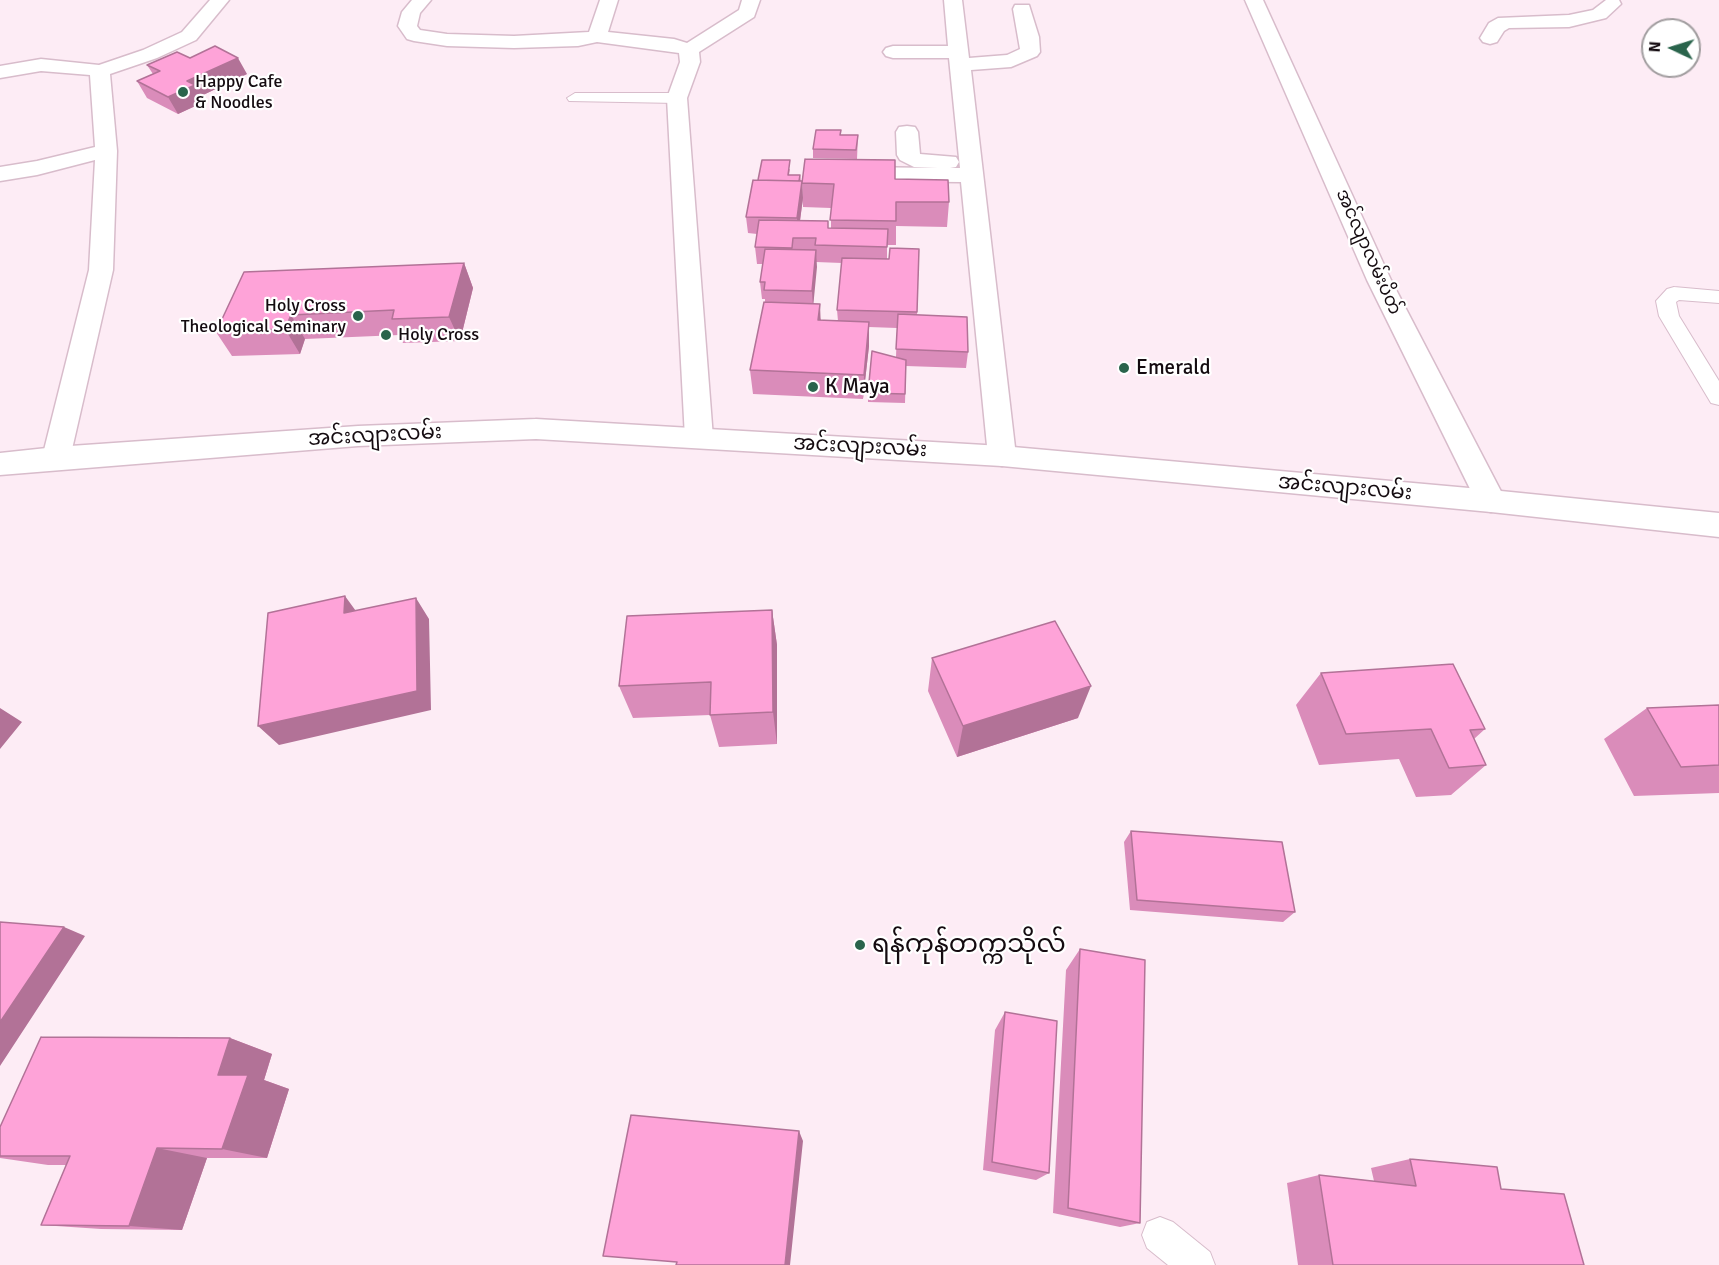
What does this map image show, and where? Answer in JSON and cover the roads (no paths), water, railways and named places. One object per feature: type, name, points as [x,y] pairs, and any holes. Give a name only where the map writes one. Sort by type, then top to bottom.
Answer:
[{"type":"street","points":[[0,72],[41,65],[69,66],[100,71],[150,54],[189,36],[220,0]]},
{"type":"street","points":[[422,0],[411,12],[407,26],[414,35],[447,40],[514,42],[578,40],[597,36],[675,45],[689,50]]},
{"type":"street","points":[[597,36],[609,0]]},
{"type":"street","points":[[689,50],[747,13],[752,0]]},
{"type":"street","points":[[953,0],[1002,456]]},
{"type":"street","name":"အင်လျာလမ်းပိတ်","points":[[1254,0],[1379,280],[1491,501]]},
{"type":"street","points":[[1564,5],[1612,2]]},
{"type":"street","points":[[1490,38],[1496,27],[1505,22],[1569,21],[1599,14],[1612,2]]},
{"type":"street","points":[[893,52],[1011,61],[1030,52],[1022,9]]},
{"type":"street","points":[[689,50],[690,62],[677,98],[699,438]]},
{"type":"street","points":[[56,458],[101,270],[106,151],[100,71]]},
{"type":"street","points":[[907,132],[908,154],[914,160],[972,169]]},
{"type":"street","points":[[0,174],[37,168],[106,151]]},
{"type":"street","points":[[832,174],[972,169]]},
{"type":"street","name":"အင်းလျားလမ်း","points":[[0,464],[358,436],[524,430],[1002,456],[1491,501],[1719,525]]},
{"type":"lane","points":[[575,98],[677,98]]},
{"type":"lane","points":[[1719,297],[1674,293],[1666,301],[1669,316],[1719,399]]},
{"type":"lane","points":[[1160,1235],[1197,1265]]},
{"type":"place","name":"Happy Cafe & Noodles","points":[[183,92]]},
{"type":"place","name":"Holy Cross Theological Seminary","points":[[358,316]]},
{"type":"place","name":"Holy Cross","points":[[386,335]]},
{"type":"place","name":"Emerald","points":[[1124,368]]},
{"type":"place","name":"K Maya","points":[[813,387]]},
{"type":"place","name":"ရန်ကုန်တက္ကသိုလ်","points":[[860,945]]}]
